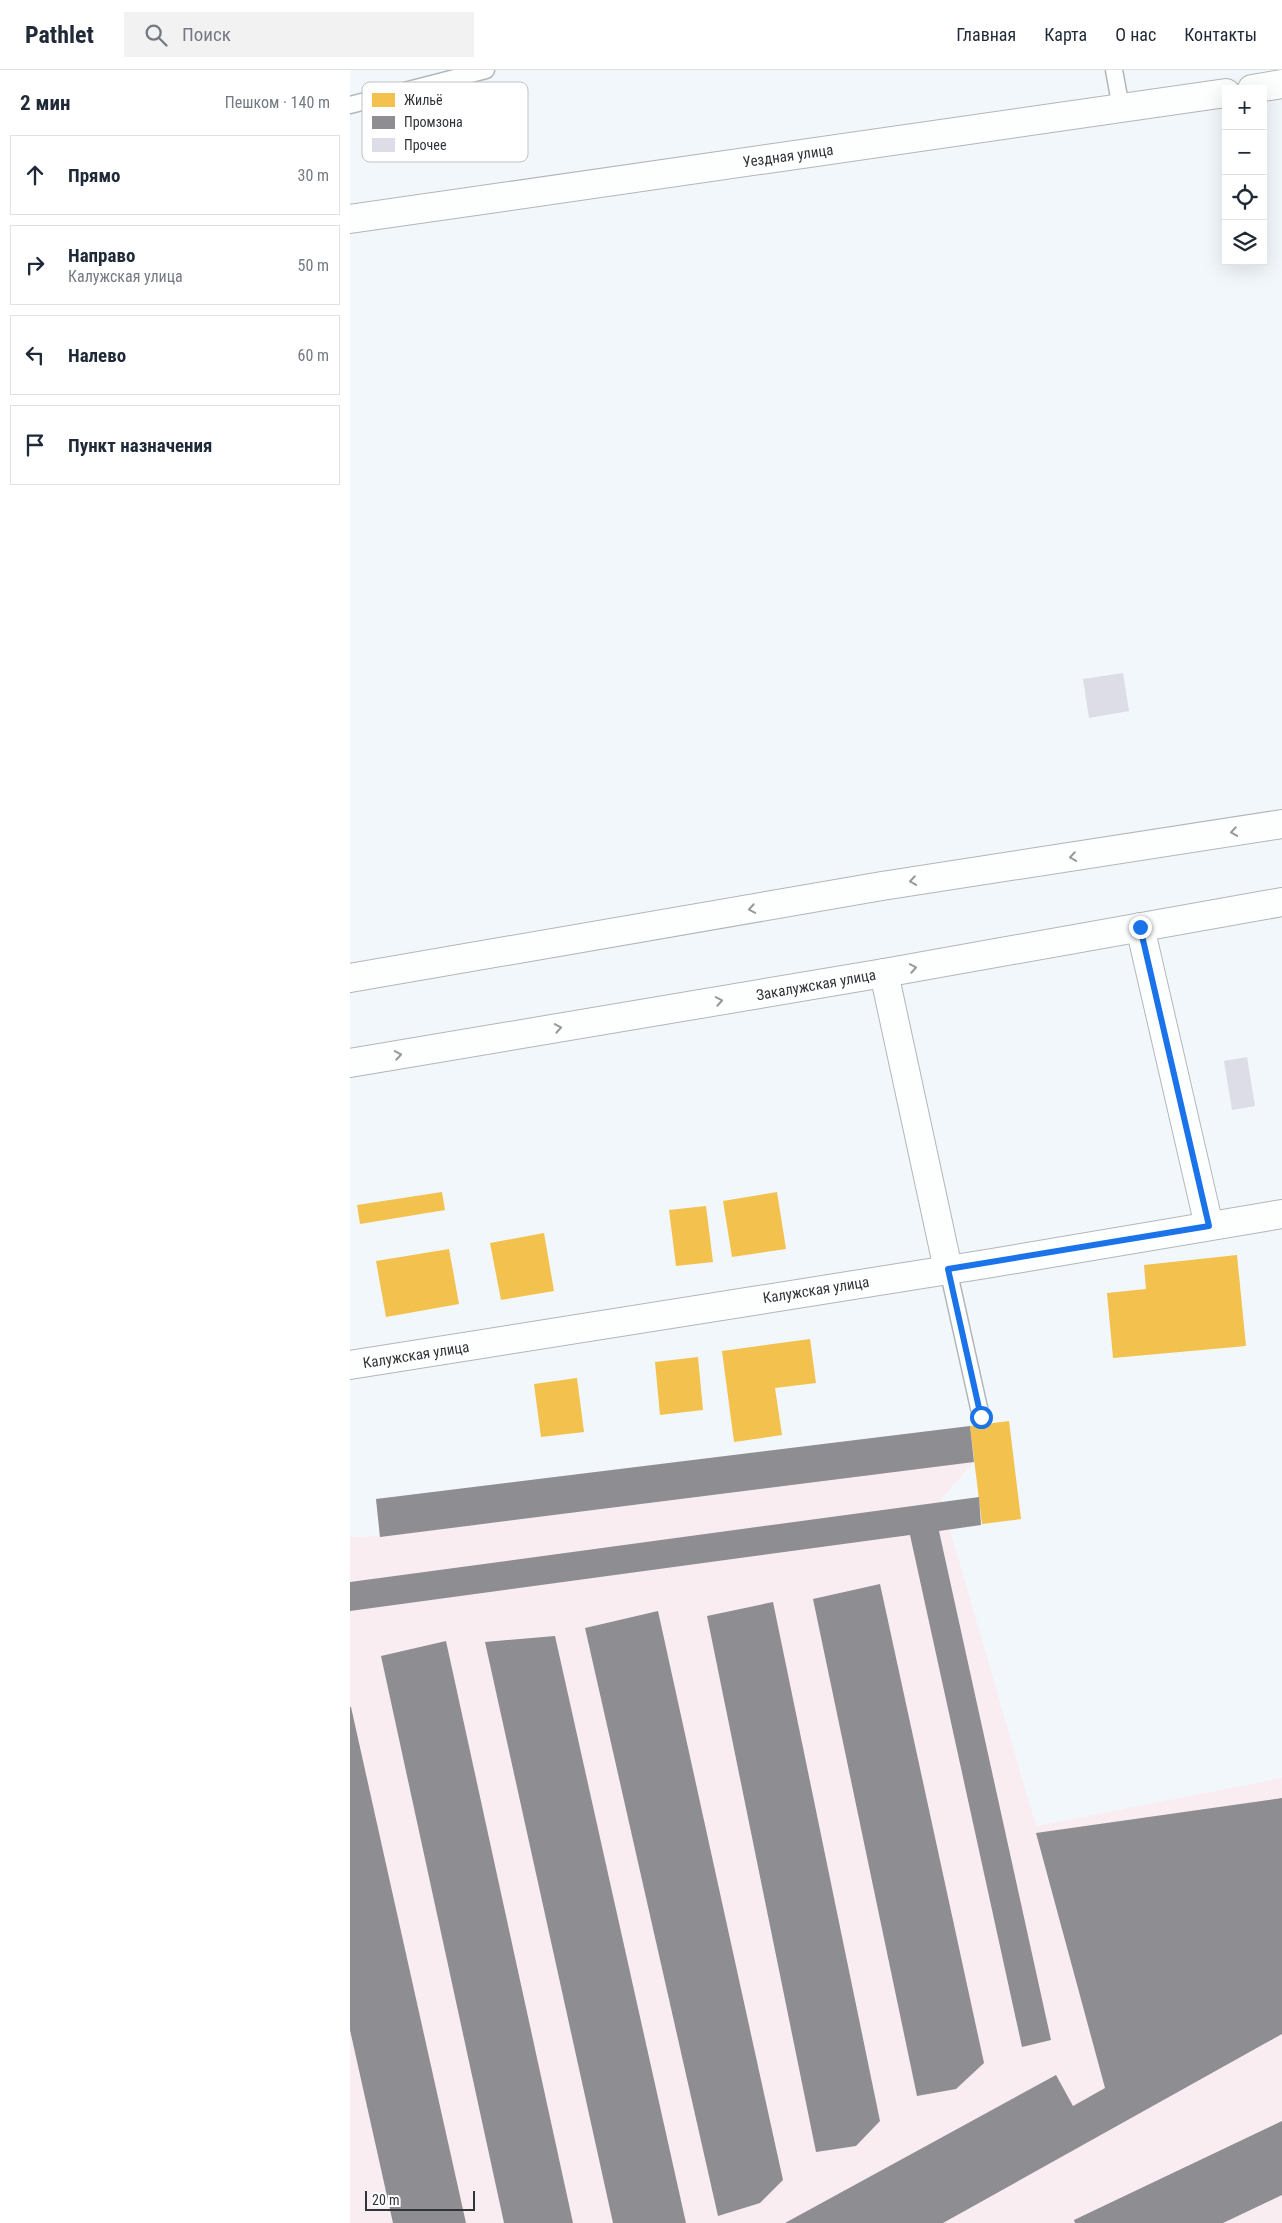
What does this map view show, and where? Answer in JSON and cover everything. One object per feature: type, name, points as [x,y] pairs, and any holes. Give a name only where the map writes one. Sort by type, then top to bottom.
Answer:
[{"type":"main road","points":[[1267,86],[1282,84]]},
{"type":"main road","name":"Уездная улица","points":[[350,219],[1222,93]]},
{"type":"main road","points":[[350,978],[882,886],[1282,824]]},
{"type":"main road","name":"Закалужская улица","points":[[350,1063],[884,973],[1282,902]]},
{"type":"main road","points":[[1140,927],[1209,1226]]},
{"type":"main road","points":[[884,973],[948,1269]]},
{"type":"main road","name":"Калужская улица","points":[[350,1365],[1282,1214]]},
{"type":"lane","points":[[439,82],[486,70]]},
{"type":"lane","points":[[1114,70],[1122,108]]},
{"type":"lane","points":[[948,1269],[981,1417]]},
{"type":"shaded area","points":[[970,1426],[974,1462],[941,1499],[1036,1826],[1282,1778],[1282,2223],[350,2223],[350,1537],[379,1536],[376,1499]]},
{"type":"building: Жильё","points":[[442,1192],[445,1210],[360,1224],[357,1205]]},
{"type":"building: Жильё","points":[[777,1192],[786,1249],[732,1257],[723,1201]]},
{"type":"building: Жильё","points":[[706,1206],[713,1262],[676,1266],[669,1210]]},
{"type":"building: Жильё","points":[[544,1233],[554,1291],[501,1300],[490,1243]]},
{"type":"building: Жильё","points":[[449,1249],[459,1304],[386,1317],[376,1261]]},
{"type":"building: Жильё","points":[[1237,1255],[1246,1346],[1113,1358],[1107,1293],[1146,1289],[1144,1265]]},
{"type":"building: Жильё","points":[[810,1339],[816,1383],[775,1388],[782,1435],[734,1442],[722,1351]]},
{"type":"building: Жильё","points":[[698,1357],[703,1410],[660,1415],[655,1362]]},
{"type":"building: Жильё","points":[[577,1378],[584,1432],[541,1437],[534,1384]]},
{"type":"building: Жильё","points":[[1009,1421],[1021,1519],[982,1524],[970,1426]]},
{"type":"building: Промзона","points":[[970,1426],[974,1462],[380,1537],[376,1499]]},
{"type":"building: Промзона","points":[[979,1497],[981,1525],[939,1531],[1051,2040],[1022,2047],[910,1535],[350,1611],[350,1582]]},
{"type":"building: Промзона","points":[[880,1584],[984,2063],[956,2089],[917,2096],[813,1599]]},
{"type":"building: Промзона","points":[[773,1602],[880,2121],[856,2146],[816,2152],[707,1616]]},
{"type":"building: Промзона","points":[[658,1611],[783,2180],[760,2203],[718,2216],[585,1628]]},
{"type":"building: Промзона","points":[[555,1636],[686,2223],[613,2223],[485,1642]]},
{"type":"building: Промзона","points":[[446,1641],[573,2223],[504,2223],[381,1656]]},
{"type":"building: Промзона","points":[[350,1707],[466,2223],[393,2223],[350,2030]]},
{"type":"building: Промзона","points":[[1282,1798],[1282,2034],[943,2223],[785,2223],[1056,2075],[1073,2106],[1105,2088],[1036,1833]]},
{"type":"building: Промзона","points":[[1282,2121],[1282,2195],[1223,2223],[1075,2223],[1074,2220]]},
{"type":"building: Прочее","points":[[1123,673],[1129,711],[1089,718],[1083,679]]},
{"type":"building: Прочее","points":[[1247,1057],[1255,1106],[1232,1110],[1224,1061]]},
{"type":"route","points":[[981,1417],[948,1269],[1209,1226],[1140,927]]}]
